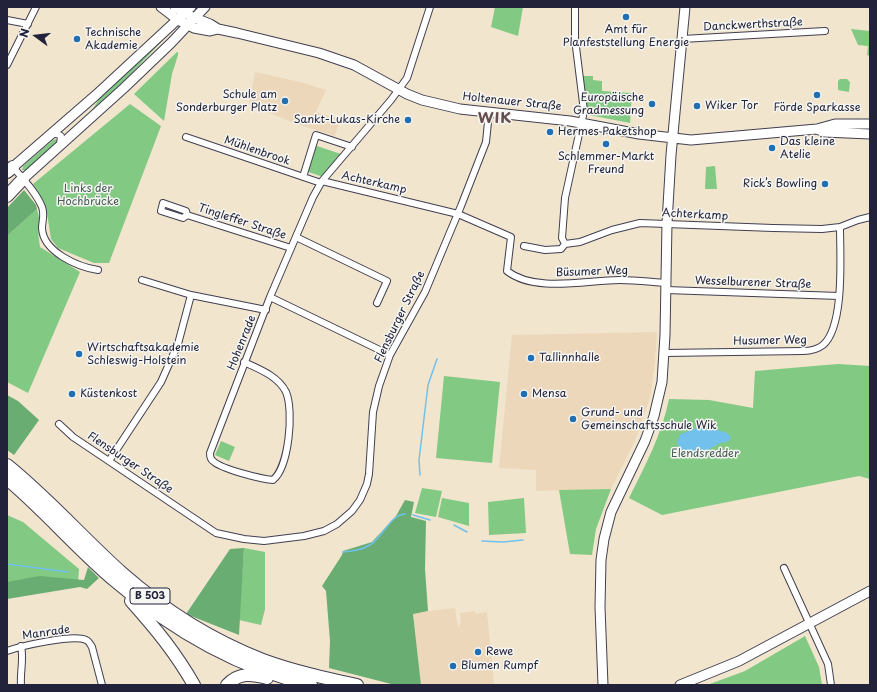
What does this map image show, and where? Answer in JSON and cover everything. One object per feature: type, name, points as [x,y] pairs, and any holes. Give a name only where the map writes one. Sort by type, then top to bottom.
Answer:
[{"type":"highway","points":[[7,196],[22,179]]},
{"type":"highway","name":"B 503","points":[[7,465],[30,484],[122,572],[166,608],[195,627],[240,650],[264,660],[318,676],[357,685]]},
{"type":"highway","name":"B 503","points":[[7,479],[46,514],[115,581],[160,616],[205,644],[236,660],[264,671],[307,684]]},
{"type":"highway","points":[[115,581],[163,637],[181,662],[194,685]]},
{"type":"highway","points":[[227,685],[235,678],[250,674],[282,682],[307,684]]},
{"type":"main road","name":"Holtenauer Straße","points":[[161,7],[187,25],[210,32],[218,29]]},
{"type":"main road","name":"Holtenauer Straße","points":[[175,7],[188,10],[194,18],[218,29],[304,48],[338,59],[354,65],[399,90],[413,96],[435,104],[460,109],[582,122],[639,134],[691,140],[817,129],[835,124],[870,124]]},
{"type":"main road","points":[[22,179],[124,88],[205,7]]},
{"type":"main road","points":[[603,685],[600,607],[601,560],[603,545],[611,512],[638,457],[654,416],[662,382],[667,223],[685,7]]},
{"type":"main road","points":[[10,169],[52,134],[188,10]]},
{"type":"main road","name":"Holtenauer Straße","points":[[817,129],[824,132],[870,134]]},
{"type":"main road","points":[[680,685],[739,661],[870,591]]},
{"type":"street","points":[[7,65],[36,7]]},
{"type":"street","name":"Hohenrade","points":[[244,362],[272,376],[286,392],[289,406],[288,445],[278,476],[273,480],[263,479],[214,462],[210,457],[210,453],[244,362],[266,310],[270,297],[313,197],[322,182],[399,90],[407,78],[430,7]]},
{"type":"street","points":[[565,244],[562,238],[565,198],[584,111],[575,39],[575,7]]},
{"type":"street","points":[[7,20],[28,24]]},
{"type":"street","name":"Danckwerthstraße","points":[[682,39],[825,31]]},
{"type":"street","name":"Flensburger Straße","points":[[59,424],[73,437],[216,533],[244,539],[264,540],[296,537],[324,531],[344,519],[352,511],[364,492],[367,484],[373,412],[379,386],[390,355],[425,292],[458,214],[486,142],[489,112]]},
{"type":"street","points":[[52,134],[61,136],[60,144]]},
{"type":"street","points":[[303,178],[316,135],[352,147]]},
{"type":"street","name":"Mühlenbrook","points":[[186,137],[303,178],[322,182]]},
{"type":"street","points":[[10,169],[22,179],[42,207],[44,215],[42,229],[48,245],[59,255],[89,269],[98,270]]},
{"type":"street","name":"Achterkamp","points":[[322,182],[458,214],[511,237]]},
{"type":"street","name":"Tingleffer Straße","points":[[187,214],[290,248]]},
{"type":"street","name":"Achterkamp","points":[[524,246],[545,250],[561,249],[565,244],[580,242],[612,230],[640,223],[822,229],[840,227],[870,217]]},
{"type":"street","name":"Husumer Weg","points":[[664,353],[812,350],[823,345],[834,328],[839,305],[840,227]]},
{"type":"street","points":[[296,237],[387,281],[377,303]]},
{"type":"street","name":"Büsumer Weg","points":[[511,237],[507,271],[514,277],[534,282],[553,284],[621,280],[666,286]]},
{"type":"street","points":[[142,280],[191,295],[266,310]]},
{"type":"street","name":"Wesselburener Straße","points":[[666,286],[839,296]]},
{"type":"street","points":[[109,461],[161,382],[178,344],[191,295]]},
{"type":"street","points":[[270,297],[390,355]]},
{"type":"street","points":[[784,568],[828,664],[831,685]]},
{"type":"street","name":"Manrade","points":[[7,651],[21,646],[52,640],[75,638],[87,641],[94,654],[102,685]]},
{"type":"street","points":[[21,646],[23,658],[21,685]]},
{"type":"shaded area","name":"Schule am Sonderburger Platz","points":[[255,72],[300,82],[326,90],[316,112],[340,119],[335,136],[297,124],[249,105]]},
{"type":"shaded area","name":"Grund- und Gemeinschaftsschule Wik","points":[[657,332],[655,363],[650,398],[635,441],[611,489],[536,491],[536,470],[499,468],[512,335]]},
{"type":"shaded area","points":[[455,608],[458,628],[461,622],[460,613],[475,611],[476,614],[487,612],[494,685],[421,685],[413,613]]},
{"type":"green space","points":[[495,7],[523,7],[518,36],[491,27]]},
{"type":"green space","points":[[851,29],[870,31],[870,56],[867,55],[868,46],[858,45]]},
{"type":"green space","points":[[166,34],[167,36],[108,98],[91,112],[109,87]]},
{"type":"green space","points":[[177,52],[178,55],[172,74],[164,121],[134,94]]},
{"type":"green space","points":[[579,76],[593,76],[593,80],[602,81],[602,91],[632,93],[630,123],[584,114]]},
{"type":"green space","points":[[840,79],[847,79],[850,82],[849,92],[838,90],[838,81]]},
{"type":"green space","name":"Links der Hochbrücke","points":[[130,104],[161,126],[109,263],[94,263],[58,248],[51,239],[46,207],[33,184]]},
{"type":"green space","points":[[56,139],[57,142],[26,171],[22,170],[23,166]]},
{"type":"green space","points":[[314,145],[341,154],[323,177],[306,171]]},
{"type":"green space","points":[[715,166],[717,189],[705,189],[706,167]]},
{"type":"green space","points":[[24,190],[36,205],[37,209],[7,236],[7,208]]},
{"type":"green space","points":[[37,209],[40,221],[38,232],[40,247],[80,272],[28,393],[7,382],[7,236]]},
{"type":"green space","name":"Elendsredder","points":[[838,364],[870,366],[870,479],[859,476],[662,515],[629,498],[647,462],[662,425],[669,399],[709,400],[753,408],[755,371]]},
{"type":"green space","points":[[444,376],[500,382],[492,463],[436,458]]},
{"type":"green space","points":[[7,395],[18,401],[39,420],[14,455],[7,450]]},
{"type":"green space","points":[[221,441],[235,447],[229,461],[215,455]]},
{"type":"green space","points":[[422,488],[442,491],[436,517],[415,513]]},
{"type":"green space","points":[[611,489],[596,529],[592,555],[570,554],[559,490]]},
{"type":"green space","points":[[442,498],[469,503],[469,526],[438,517]]},
{"type":"green space","points":[[524,498],[526,533],[489,535],[488,502]]},
{"type":"green space","points":[[405,500],[414,502],[411,517],[426,521],[425,569],[428,611],[413,614],[421,685],[395,685],[329,668],[330,641],[326,591],[322,586],[342,555],[343,551],[372,542],[396,516]]},
{"type":"green space","points":[[7,515],[23,522],[79,569],[78,582],[7,592]]},
{"type":"green space","points":[[244,548],[265,552],[265,609],[261,625],[239,620]]},
{"type":"green space","points":[[244,548],[239,635],[186,614],[230,549]]},
{"type":"green space","points":[[88,567],[99,578],[87,589],[80,587],[7,599],[7,582],[39,576],[84,580]]},
{"type":"green space","points":[[805,636],[819,667],[822,685],[707,685],[745,671]]},
{"type":"water","points":[[708,427],[727,433],[731,437],[729,441],[718,444],[698,456],[691,457],[680,452],[677,441],[681,434],[697,428]]},
{"type":"waterway","points":[[420,475],[419,460],[428,385],[437,359]]},
{"type":"waterway","points":[[343,552],[354,551],[367,547],[379,537],[395,518],[405,514]]},
{"type":"waterway","points":[[413,515],[430,520]]},
{"type":"waterway","points":[[454,525],[467,532]]},
{"type":"waterway","points":[[482,541],[503,542],[523,540]]},
{"type":"waterway","points":[[7,564],[68,572]]},
{"type":"place","name":"Amt für Planfeststellung Energie","points":[[626,17]]},
{"type":"place","name":"Technische Akademie","points":[[77,39]]},
{"type":"place","name":"Förde Sparkasse","points":[[817,95]]},
{"type":"place","name":"Schule am Sonderburger Platz","points":[[285,101]]},
{"type":"place","name":"Europäische Gradmessung","points":[[652,104]]},
{"type":"place","name":"Wiker Tor","points":[[697,106]]},
{"type":"place","name":"Sankt-Lukas-Kirche","points":[[408,120]]},
{"type":"place","name":"Hermes Paketshop","points":[[550,132]]},
{"type":"place","name":"Schlemmer-Markt Freund","points":[[606,144]]},
{"type":"place","name":"Das kleine Atelie","points":[[772,148]]},
{"type":"place","name":"Rick’s Bowling","points":[[825,184]]},
{"type":"place","name":"Wirtschaftsakademie Schleswig-Holstein","points":[[79,354]]},
{"type":"place","name":"Tallinnhalle","points":[[531,358]]},
{"type":"place","name":"Küstenkost","points":[[72,394]]},
{"type":"place","name":"Mensa","points":[[524,394]]},
{"type":"place","name":"Grund- und Gemeinschaftsschule Wik","points":[[573,419]]},
{"type":"place","name":"Rewe","points":[[478,652]]},
{"type":"place","name":"Blumen Rumpf","points":[[453,666]]},
{"type":"district","name":"WIK","points":[[495,119]]}]
